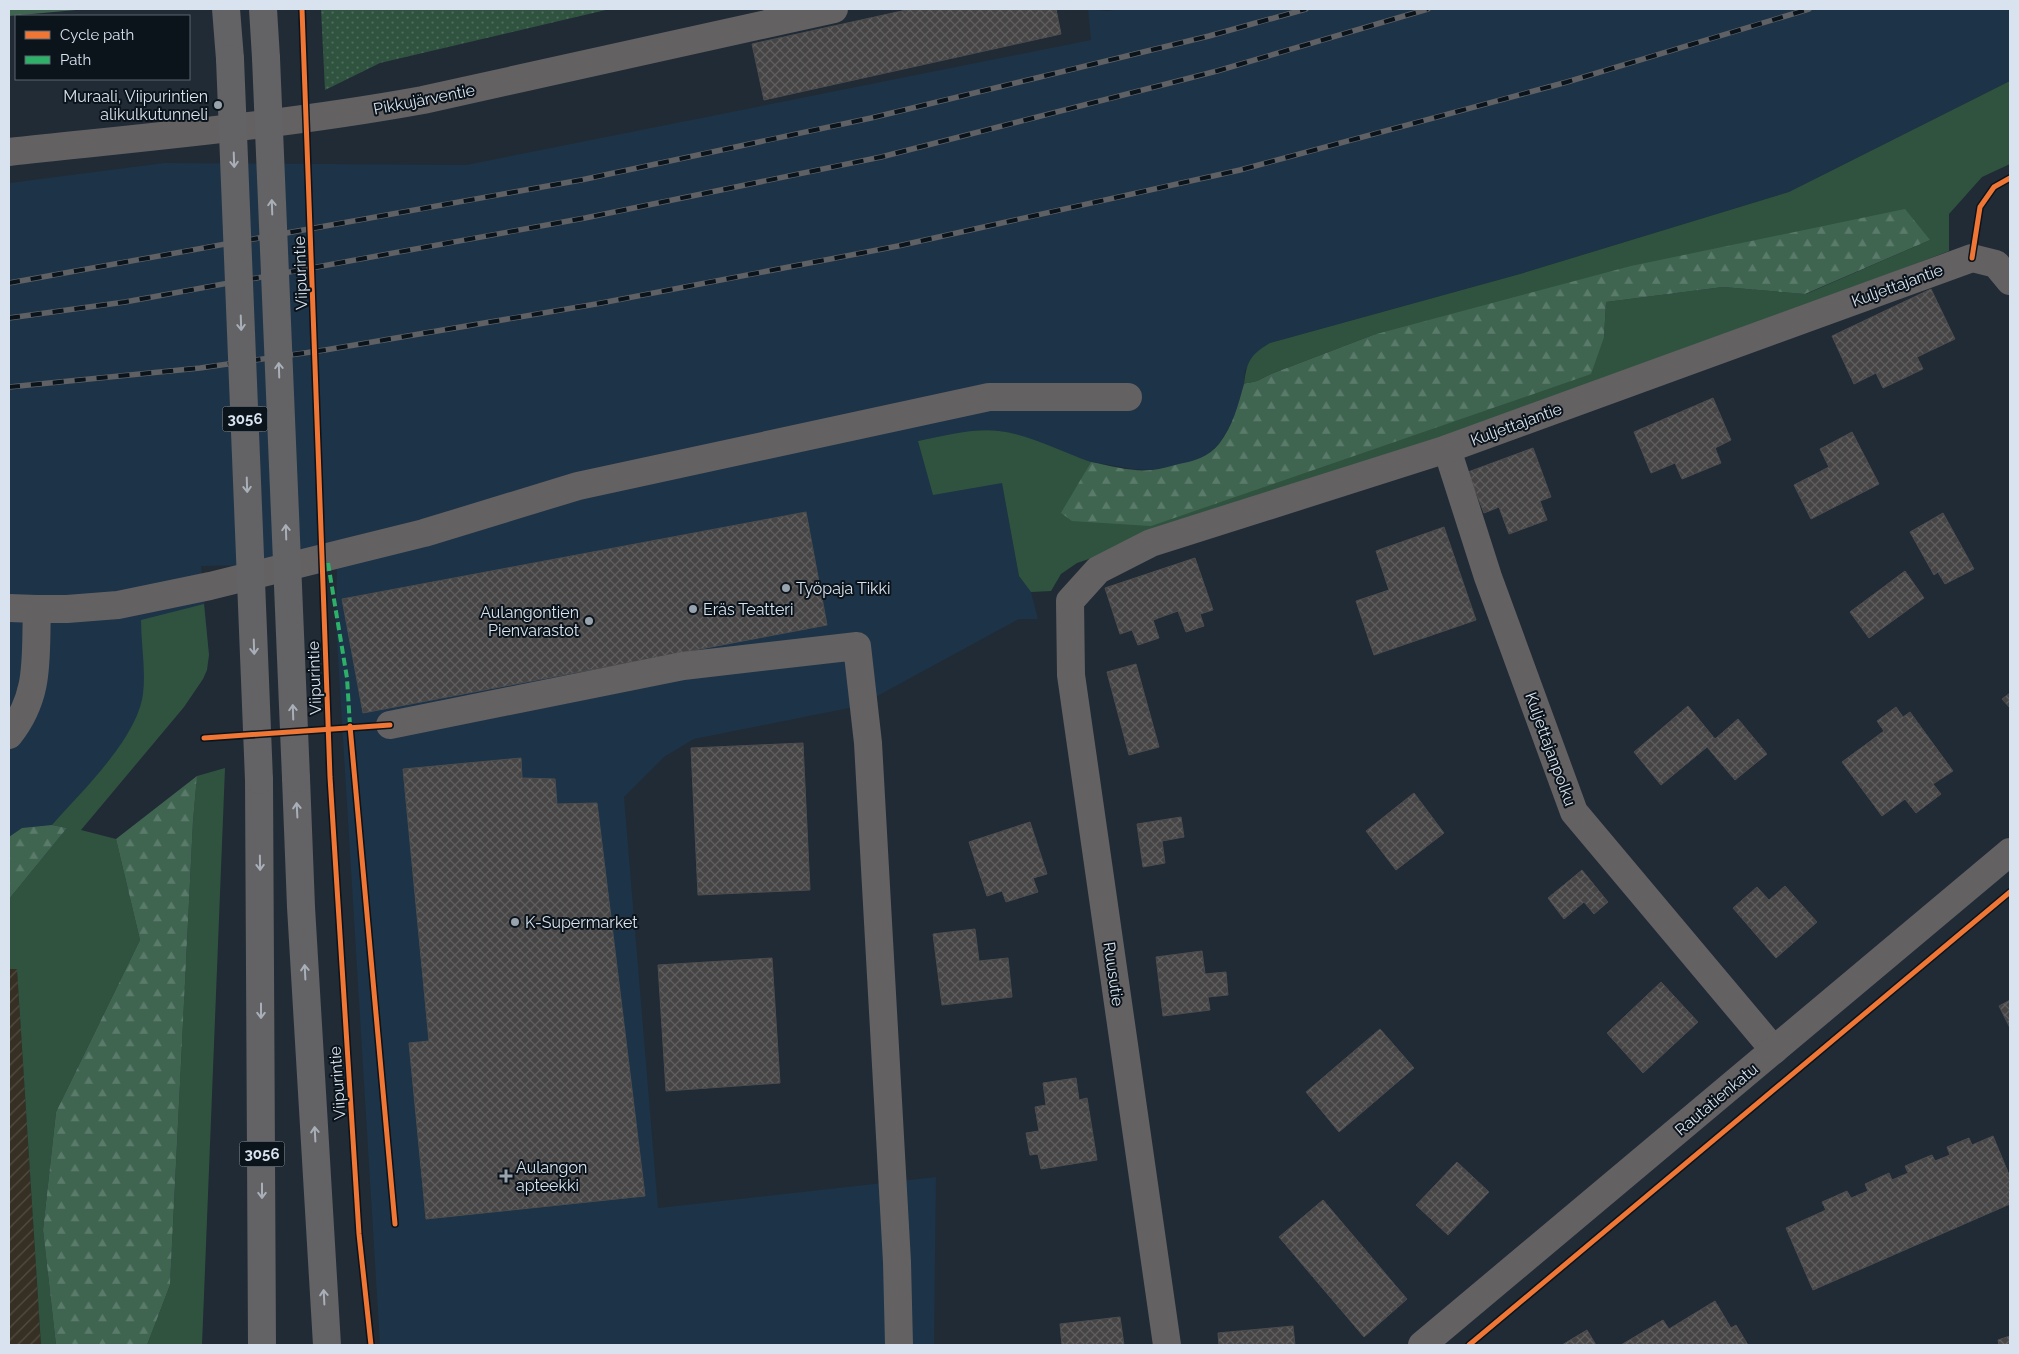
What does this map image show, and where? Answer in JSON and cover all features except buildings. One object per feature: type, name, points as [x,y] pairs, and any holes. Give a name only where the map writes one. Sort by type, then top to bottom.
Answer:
[{"type":"main road","name":"3056","points":[[226,9],[230,59],[259,780],[262,1345]]},
{"type":"main road","name":"Viipurintie","points":[[263,9],[302,907],[327,1345]]},
{"type":"street","name":"Pikkujärventie","points":[[9,152],[361,112],[834,9]]},
{"type":"street","name":"Kuljettajantie","points":[[1070,601],[1098,570],[1151,543],[1447,449],[1972,258],[1996,264],[2010,281]]},
{"type":"street","points":[[9,608],[67,610],[118,605],[210,586],[424,533],[578,486],[989,397],[1128,397]]},
{"type":"street","name":"Kuljettajanpolku","points":[[1447,449],[1488,577],[1574,812],[1774,1050]]},
{"type":"street","name":"Ruusutie","points":[[1070,601],[1072,675],[1168,1345]]},
{"type":"street","points":[[9,735],[20,721],[29,701],[21,686],[37,609]]},
{"type":"street","points":[[390,725],[683,666],[857,646],[868,743],[896,1252],[899,1345]]},
{"type":"street","name":"Rautatienkatu","points":[[1422,1345],[2010,852]]},
{"type":"shaded area","points":[[1088,9],[1107,11],[1121,9],[2010,9],[2010,81],[1789,192],[1520,274],[1270,343],[1245,370],[1244,384],[1234,418],[1219,444],[1208,454],[1194,462],[1151,470],[1133,469],[1091,462],[1000,431],[981,430],[918,441],[1002,482],[1019,576],[1031,592],[1038,619],[1019,619],[859,706],[694,739],[664,757],[624,797],[658,1208],[936,1177],[934,1345],[380,1345],[336,624],[337,564],[201,566],[209,655],[9,899],[9,183],[164,163],[466,165],[1091,40]]},
{"type":"shaded area","points":[[17,968],[41,1345],[9,1345],[9,969]]},
{"type":"green space","points":[[9,9],[87,9],[15,15],[9,16]]},
{"type":"green space","points":[[321,9],[610,9],[380,63],[325,90]]},
{"type":"green space","points":[[2010,81],[2010,164],[1982,177],[1949,214],[1949,251],[1593,388],[1077,563],[1061,574],[1051,591],[1031,592],[1019,576],[1002,483],[933,495],[918,441],[969,432],[999,431],[1023,436],[1091,462],[1062,513],[1604,337],[1606,302],[1723,287],[1806,294],[1930,240],[1373,335],[1257,381],[1244,384],[1248,364],[1251,359],[1258,351],[1270,343],[1520,274],[1789,192]]},
{"type":"green space","points":[[1905,209],[1930,240],[1805,294],[1723,287],[1606,302],[1604,337],[1591,374],[1151,526],[1072,521],[1061,513],[1091,462],[1137,470],[1152,470],[1201,458],[1215,448],[1224,437],[1234,415],[1244,384],[1257,381],[1373,335],[1631,266]]},
{"type":"green space","points":[[204,604],[209,655],[207,670],[203,679],[184,707],[81,830],[116,839],[140,940],[56,1112],[43,1230],[56,1345],[41,1345],[17,969],[9,969],[9,899],[67,828],[52,825],[106,764],[130,729],[139,711],[143,694],[144,675],[141,620]]},
{"type":"green space","points":[[225,768],[202,1345],[147,1345],[170,1285],[193,821],[197,776]]},
{"type":"green space","points":[[197,776],[193,821],[170,1285],[147,1345],[56,1345],[43,1230],[56,1112],[140,940],[116,839]]},
{"type":"green space","points":[[52,825],[67,828],[9,899],[9,837],[22,828]]},
{"type":"railway","points":[[9,283],[581,180],[871,118],[1209,36],[1306,9]]},
{"type":"railway","points":[[9,318],[125,302],[585,218],[881,157],[1217,71],[1428,9]]},
{"type":"railway","points":[[9,387],[200,368],[325,350],[596,304],[898,246],[1240,170],[1567,82],[1809,9]]},
{"type":"marked path","points":[[328,563],[347,678],[350,726]]},
{"type":"cycle path","points":[[302,9],[330,777],[359,1234],[371,1345]]},
{"type":"cycle path","points":[[1972,258],[1980,207],[1994,187],[2010,178]]},
{"type":"cycle path","points":[[204,738],[390,725]]},
{"type":"cycle path","points":[[350,726],[395,1224]]},
{"type":"cycle path","points":[[1469,1345],[2010,892]]},
{"type":"place","name":"Muraali, Viipurintien alikulkutunneli","points":[[218,105]]},
{"type":"place","name":"Työpaja Tikki","points":[[786,588]]},
{"type":"place","name":"Eräs Teatteri","points":[[693,609]]},
{"type":"place","name":"Aulangontien Pienvarastot","points":[[589,621]]},
{"type":"place","name":"K-Supermarket","points":[[515,922]]},
{"type":"place","name":"Aulangon apteekki","points":[[506,1176]]}]
